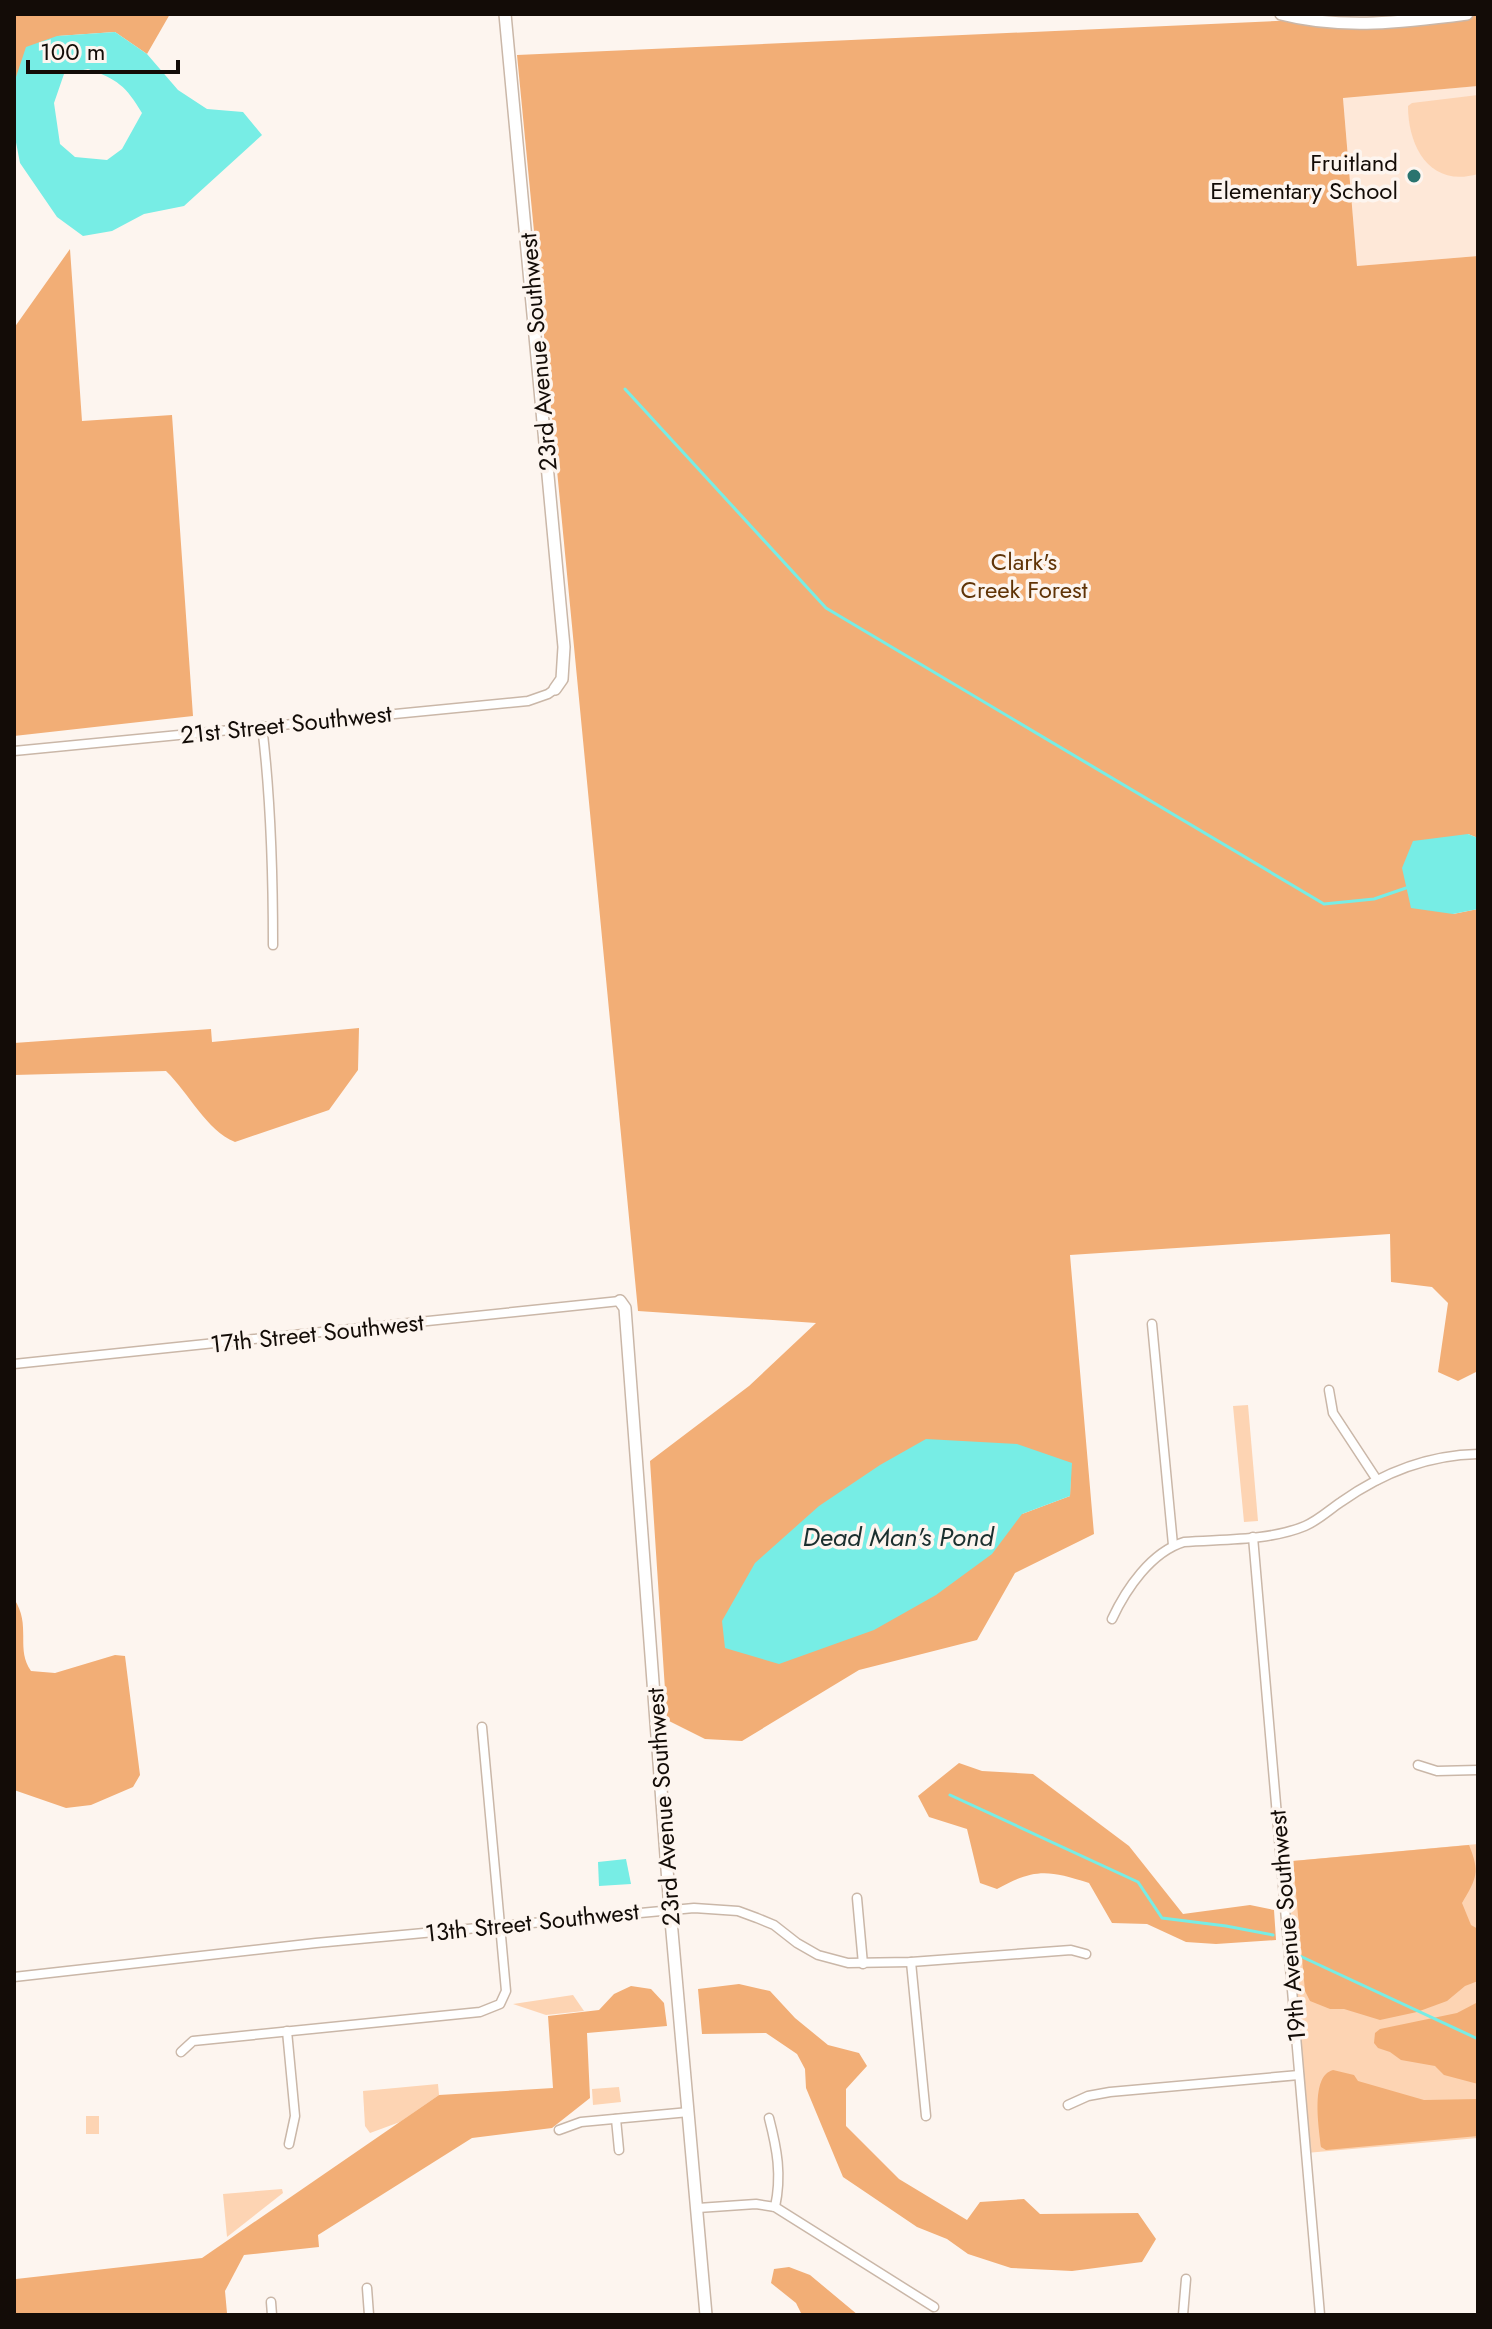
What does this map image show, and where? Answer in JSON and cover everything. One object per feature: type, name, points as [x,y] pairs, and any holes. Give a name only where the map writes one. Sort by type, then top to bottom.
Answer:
[{"type":"street","name":"23rd Avenue Southwest","points":[[505,14],[564,647],[562,679],[555,689]]},
{"type":"street","points":[[1281,14],[1344,23],[1467,14]]},
{"type":"street","name":"21st Street Southwest","points":[[14,751],[528,701],[555,689]]},
{"type":"street","points":[[262,726],[272,857],[273,945]]},
{"type":"street","name":"23rd Avenue Southwest","points":[[620,1301],[625,1308],[670,1909],[706,2315]]},
{"type":"street","name":"17th Street Southwest","points":[[14,1364],[620,1301]]},
{"type":"street","points":[[1152,1324],[1173,1545]]},
{"type":"street","points":[[1329,1390],[1333,1413],[1377,1480]]},
{"type":"street","points":[[1112,1619],[1132,1583],[1173,1545],[1253,1537],[1308,1525],[1377,1480],[1417,1462],[1478,1454]]},
{"type":"street","name":"19th Avenue Southwest","points":[[1253,1537],[1320,2315]]},
{"type":"street","points":[[181,2052],[193,2041],[495,2008],[505,1997],[506,1991],[482,1727]]},
{"type":"street","points":[[1418,1765],[1437,1771],[1478,1770]]},
{"type":"street","points":[[857,1898],[863,1964]]},
{"type":"street","name":"13th Street Southwest","points":[[14,1977],[316,1943],[670,1909],[711,1908],[738,1911],[774,1925],[818,1955],[863,1964],[1054,1950],[1086,1954]]},
{"type":"street","points":[[911,1962],[926,2116]]},
{"type":"street","points":[[287,2031],[295,2116],[289,2144]]},
{"type":"street","points":[[1068,2105],[1088,2096],[1110,2092],[1299,2075]]},
{"type":"street","points":[[559,2130],[573,2123],[689,2112]]},
{"type":"street","points":[[769,2118],[779,2166],[775,2207]]},
{"type":"street","points":[[616,2119],[619,2150]]},
{"type":"street","points":[[698,2208],[756,2204],[775,2207],[934,2307]]},
{"type":"street","points":[[1183,2315],[1186,2279]]},
{"type":"street","points":[[367,2288],[369,2315]]},
{"type":"street","points":[[271,2302],[272,2315]]},
{"type":"shaded area","name":"Fruitland Elementary School","points":[[1478,86],[1478,256],[1357,266],[1343,97]]},
{"type":"shaded area","points":[[1478,95],[1478,174],[1461,177],[1447,175],[1425,161],[1417,149],[1408,106]]},
{"type":"shaded area","points":[[1248,1405],[1258,1521],[1244,1522],[1233,1406]]},
{"type":"shaded area","points":[[1478,1844],[1478,2138],[1306,2153],[1281,1862]]},
{"type":"shaded area","points":[[573,1995],[584,2011],[546,2015],[513,2004]]},
{"type":"shaded area","points":[[438,2084],[439,2095],[400,2122],[370,2133],[365,2126],[363,2091]]},
{"type":"shaded area","points":[[619,2087],[621,2102],[593,2105],[592,2089]]},
{"type":"shaded area","points":[[86,2116],[99,2116],[99,2134],[86,2134]]},
{"type":"shaded area","points":[[282,2189],[283,2193],[227,2237],[223,2194]]},
{"type":"green space","points":[[14,14],[170,14],[147,54],[115,32],[58,36],[14,110]]},
{"type":"green space","name":"Clark's Creek Forest","points":[[1478,14],[1478,86],[1343,98],[1357,266],[1478,256],[1478,838],[1468,834],[1453,914],[1478,909],[1478,1371],[1458,1381],[1438,1372],[1448,1303],[1432,1287],[1391,1282],[1390,1234],[1070,1255],[1094,1534],[1015,1573],[977,1640],[859,1670],[742,1741],[705,1739],[667,1720],[650,1461],[749,1386],[816,1323],[638,1311],[517,55]],"holes":[[[1071,1463],[1070,1496],[1022,1514]]]},
{"type":"green space","points":[[70,249],[82,421],[172,415],[193,716],[14,736],[14,328]]},
{"type":"green space","points":[[359,1028],[358,1070],[329,1110],[235,1142],[206,1120],[166,1071],[14,1075],[14,1043],[211,1029],[212,1042]]},
{"type":"green space","points":[[14,1599],[22,1618],[24,1654],[31,1671],[55,1673],[115,1655],[125,1656],[140,1775],[133,1787],[91,1805],[66,1808],[14,1790]]},
{"type":"green space","points":[[959,1763],[982,1771],[1033,1774],[1129,1846],[1183,1914],[1250,1905],[1274,1910],[1276,1940],[1216,1944],[1186,1942],[1147,1924],[1112,1923],[1089,1883],[1063,1876],[1032,1874],[997,1889],[980,1883],[967,1829],[929,1817],[918,1796]]},
{"type":"green space","points":[[1469,1845],[1476,1869],[1462,1903],[1471,1925],[1478,1929],[1478,1981],[1465,1986],[1447,2001],[1380,2020],[1344,2009],[1330,2009],[1310,2001],[1305,1991],[1293,1861]]},
{"type":"green space","points":[[739,1984],[770,1991],[795,2018],[828,2045],[859,2053],[867,2066],[846,2089],[846,2126],[899,2179],[967,2220],[980,2202],[1024,2199],[1040,2214],[1138,2213],[1156,2239],[1142,2262],[1072,2271],[1011,2268],[968,2254],[947,2239],[917,2227],[843,2177],[806,2088],[805,2069],[797,2054],[766,2033],[702,2034],[698,1989]]},
{"type":"green space","points":[[631,1986],[651,1989],[664,2003],[667,2026],[587,2033],[590,2098],[552,2128],[472,2138],[318,2235],[319,2247],[244,2255],[225,2291],[227,2313],[14,2315],[14,2271],[16,2279],[202,2258],[439,2095],[553,2088],[548,2016],[599,2010],[614,1994]]},
{"type":"green space","points":[[1478,2002],[1478,2084],[1444,2075],[1435,2066],[1401,2060],[1374,2043],[1375,2033],[1380,2029],[1457,2013]]},
{"type":"green space","points":[[1333,2070],[1354,2075],[1358,2081],[1424,2100],[1478,2099],[1478,2136],[1326,2150],[1321,2147],[1319,2092],[1326,2074]]},
{"type":"green space","points":[[789,2267],[810,2275],[858,2315],[802,2315],[796,2303],[771,2283],[774,2269]]},
{"type":"water","points":[[115,32],[147,54],[178,90],[207,109],[243,112],[262,135],[184,206],[144,214],[112,231],[83,236],[57,217],[20,163],[14,132],[14,83],[26,47],[57,36]],"holes":[[[88,69],[120,85],[142,113],[122,149],[107,160],[75,157],[60,144],[54,103],[64,74]]]},
{"type":"water","points":[[1468,834],[1478,838],[1478,909],[1453,914],[1411,908],[1402,868],[1413,841]]},
{"type":"water","name":"Dead Man's Pond","points":[[926,1439],[1017,1444],[1072,1463],[1070,1496],[1022,1514],[992,1554],[936,1595],[874,1630],[779,1664],[725,1648],[722,1621],[755,1563],[819,1506]]},
{"type":"water","points":[[626,1859],[631,1884],[599,1886],[598,1862]]},
{"type":"waterway","points":[[625,389],[826,608],[1324,904],[1374,899],[1406,888]]},
{"type":"waterway","points":[[950,1795],[1138,1882],[1162,1918],[1273,1935]]},
{"type":"waterway","points":[[1300,1956],[1478,2039]]},
{"type":"place","name":"Fruitland Elementary School","points":[[1414,176]]}]
